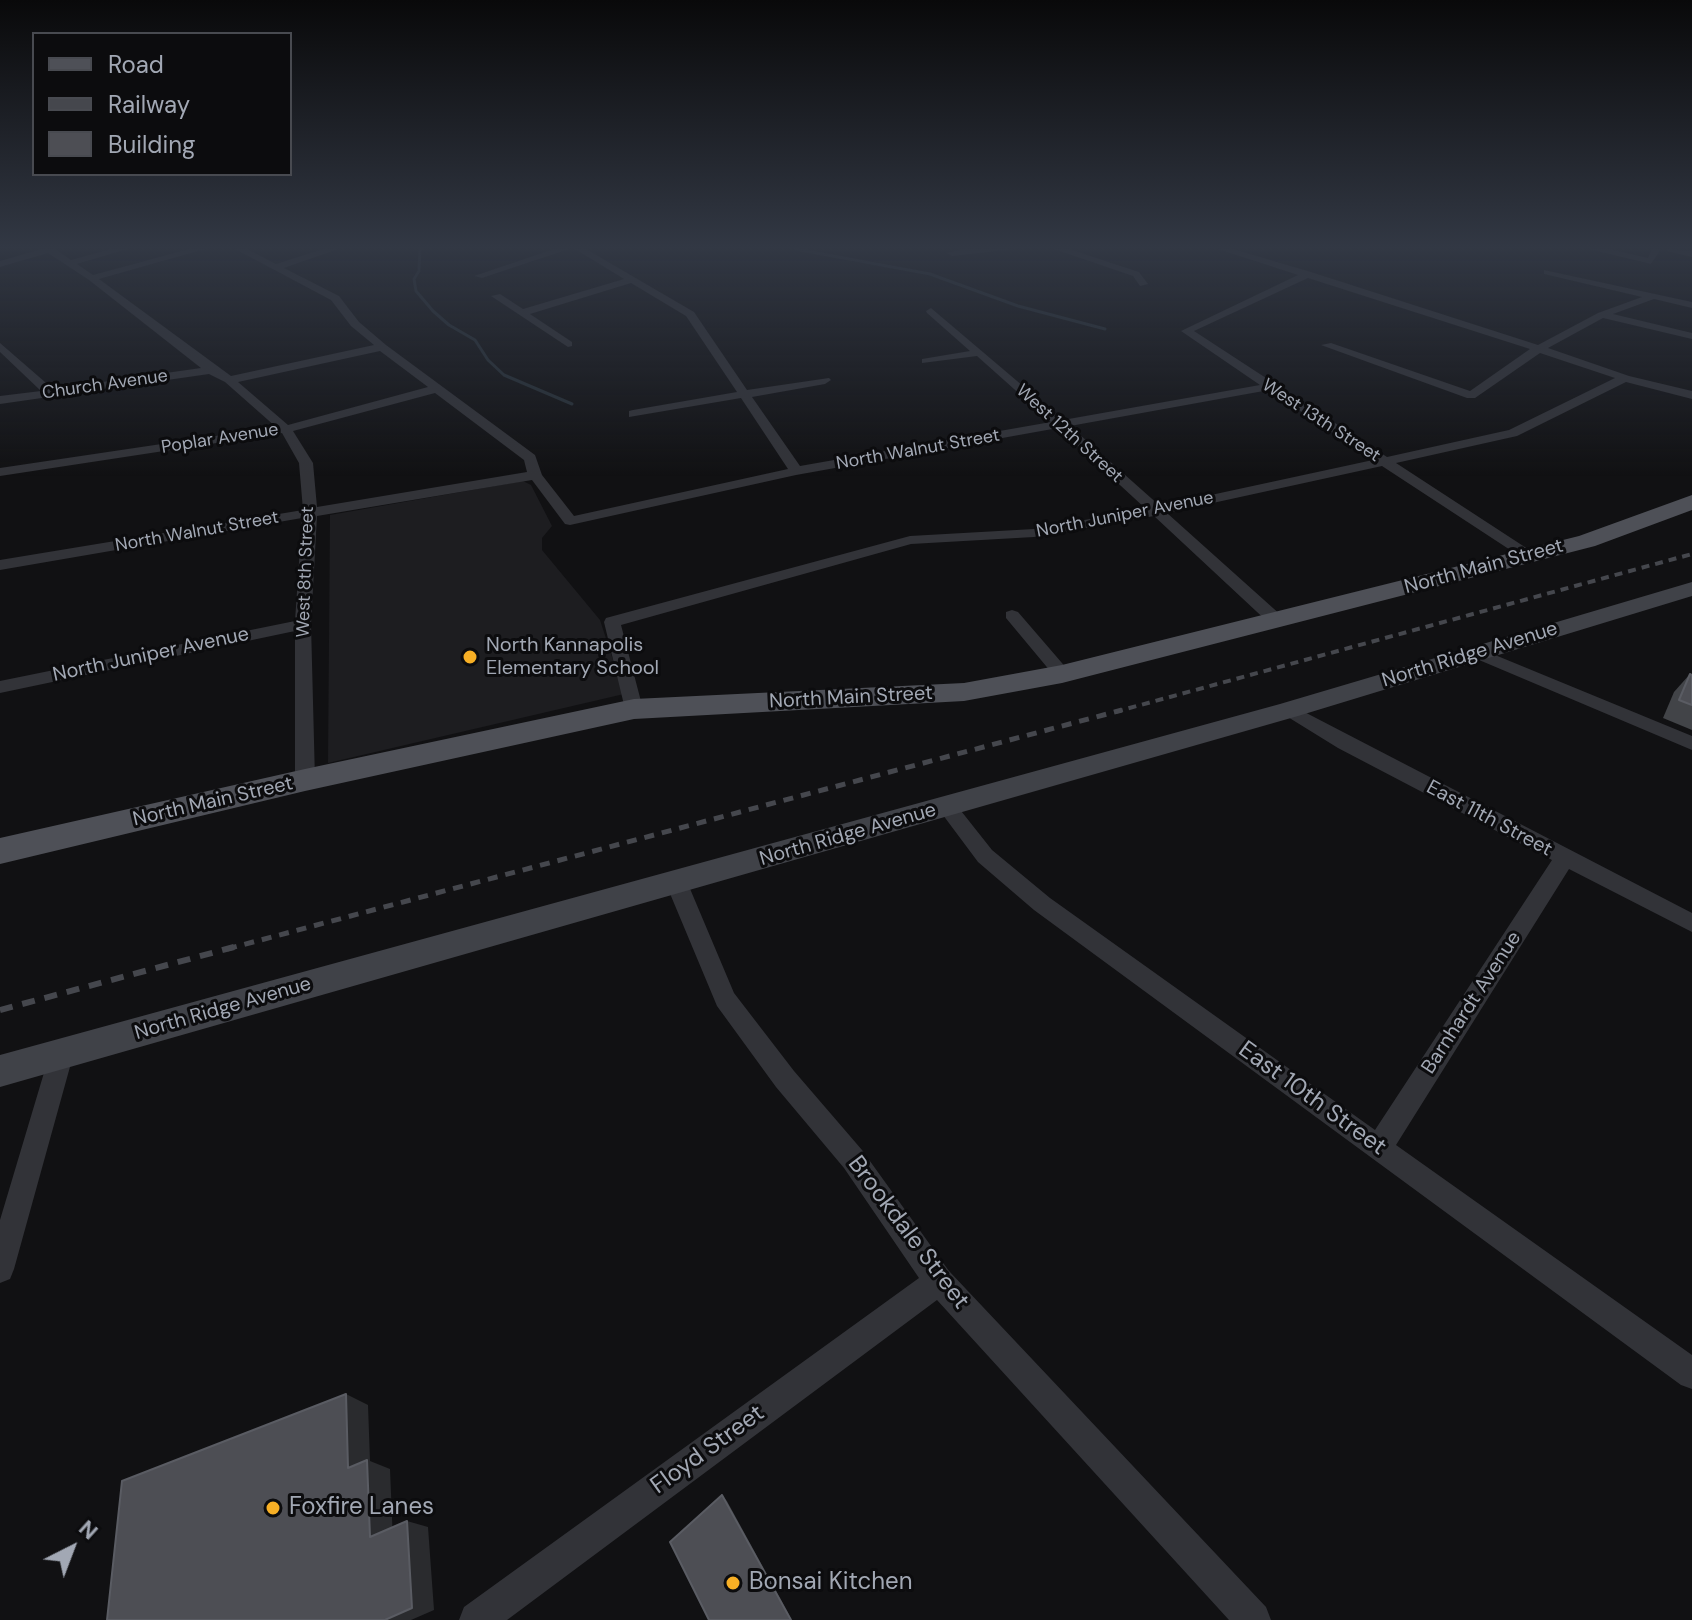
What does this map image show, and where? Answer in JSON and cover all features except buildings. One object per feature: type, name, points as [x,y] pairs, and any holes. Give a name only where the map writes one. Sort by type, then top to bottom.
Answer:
[{"type":"main road","name":"North Main Street","points":[[0,851],[305,780],[634,709],[964,692],[1062,674],[1529,556],[1632,526],[1692,502]]},
{"type":"street","name":"West 8th Street","points":[[152,325],[211,370],[229,380],[286,429],[306,463],[310,512],[303,624],[305,780]]},
{"type":"street","points":[[356,325],[530,458],[535,475]]},
{"type":"street","points":[[539,325],[568,344]]},
{"type":"street","points":[[697,325],[796,471]]},
{"type":"street","name":"West 12th Street","points":[[946,325],[1062,425],[1277,621]]},
{"type":"street","name":"West 13th Street","points":[[1200,325],[1186,331],[1529,556]]},
{"type":"street","points":[[1463,325],[1625,378],[1692,395]]},
{"type":"street","points":[[1327,345],[1471,395],[1538,349],[1584,325]]},
{"type":"street","points":[[1643,325],[1692,336]]},
{"type":"street","points":[[0,346],[50,393]]},
{"type":"street","points":[[229,380],[382,347]]},
{"type":"street","points":[[926,361],[977,353]]},
{"type":"street","name":"Church Avenue","points":[[0,400],[211,370]]},
{"type":"street","name":"North Juniper Avenue","points":[[634,709],[612,622],[910,540],[1034,533],[1154,512],[1513,433],[1625,378]]},
{"type":"street","points":[[633,414],[825,380]]},
{"type":"street","name":"North Walnut Street","points":[[0,565],[535,475],[570,521],[796,471],[1268,387]]},
{"type":"street","name":"Poplar Avenue","points":[[0,472],[286,429],[436,389]]},
{"type":"street","name":"North Ridge Avenue","points":[[0,1071],[410,955],[677,884],[1289,710],[1692,589]]},
{"type":"street","points":[[1012,615],[1062,674]]},
{"type":"street","name":"North Juniper Avenue","points":[[0,687],[303,624]]},
{"type":"street","points":[[1478,653],[1692,743]]},
{"type":"street","name":"East 11th Street","points":[[1289,710],[1345,743],[1692,923]]},
{"type":"street","name":"East 10th Street","points":[[947,807],[985,856],[1042,904],[1692,1374]]},
{"type":"street","name":"Barnhardt Avenue","points":[[1379,1148],[1565,858]]},
{"type":"street","name":"Brookdale Street","points":[[677,884],[725,999],[785,1079],[853,1159],[939,1281],[1253,1620]]},
{"type":"street","points":[[0,1269],[61,1056]]},
{"type":"street","name":"Floyd Street","points":[[477,1620],[939,1281]]},
{"type":"shaded area","name":"North Kannapolis Elementary School","points":[[523,481],[531,485],[552,526],[542,538],[542,550],[600,620],[624,694],[328,763],[330,515]]},
{"type":"waterway","points":[[449,325],[475,340],[488,360],[504,375],[572,404]]},
{"type":"waterway","points":[[1088,325],[1105,329]]},
{"type":"railway","points":[[1115,712],[1692,554]]},
{"type":"railway","points":[[227,949],[1122,710]]},
{"type":"railway","points":[[0,1010],[234,947]]},
{"type":"place","name":"North Kannapolis Elementary School","points":[[470,657]]},
{"type":"place","name":"Foxfire Lanes","points":[[273,1508]]},
{"type":"place","name":"Bonsai Kitchen","points":[[733,1583]]}]
